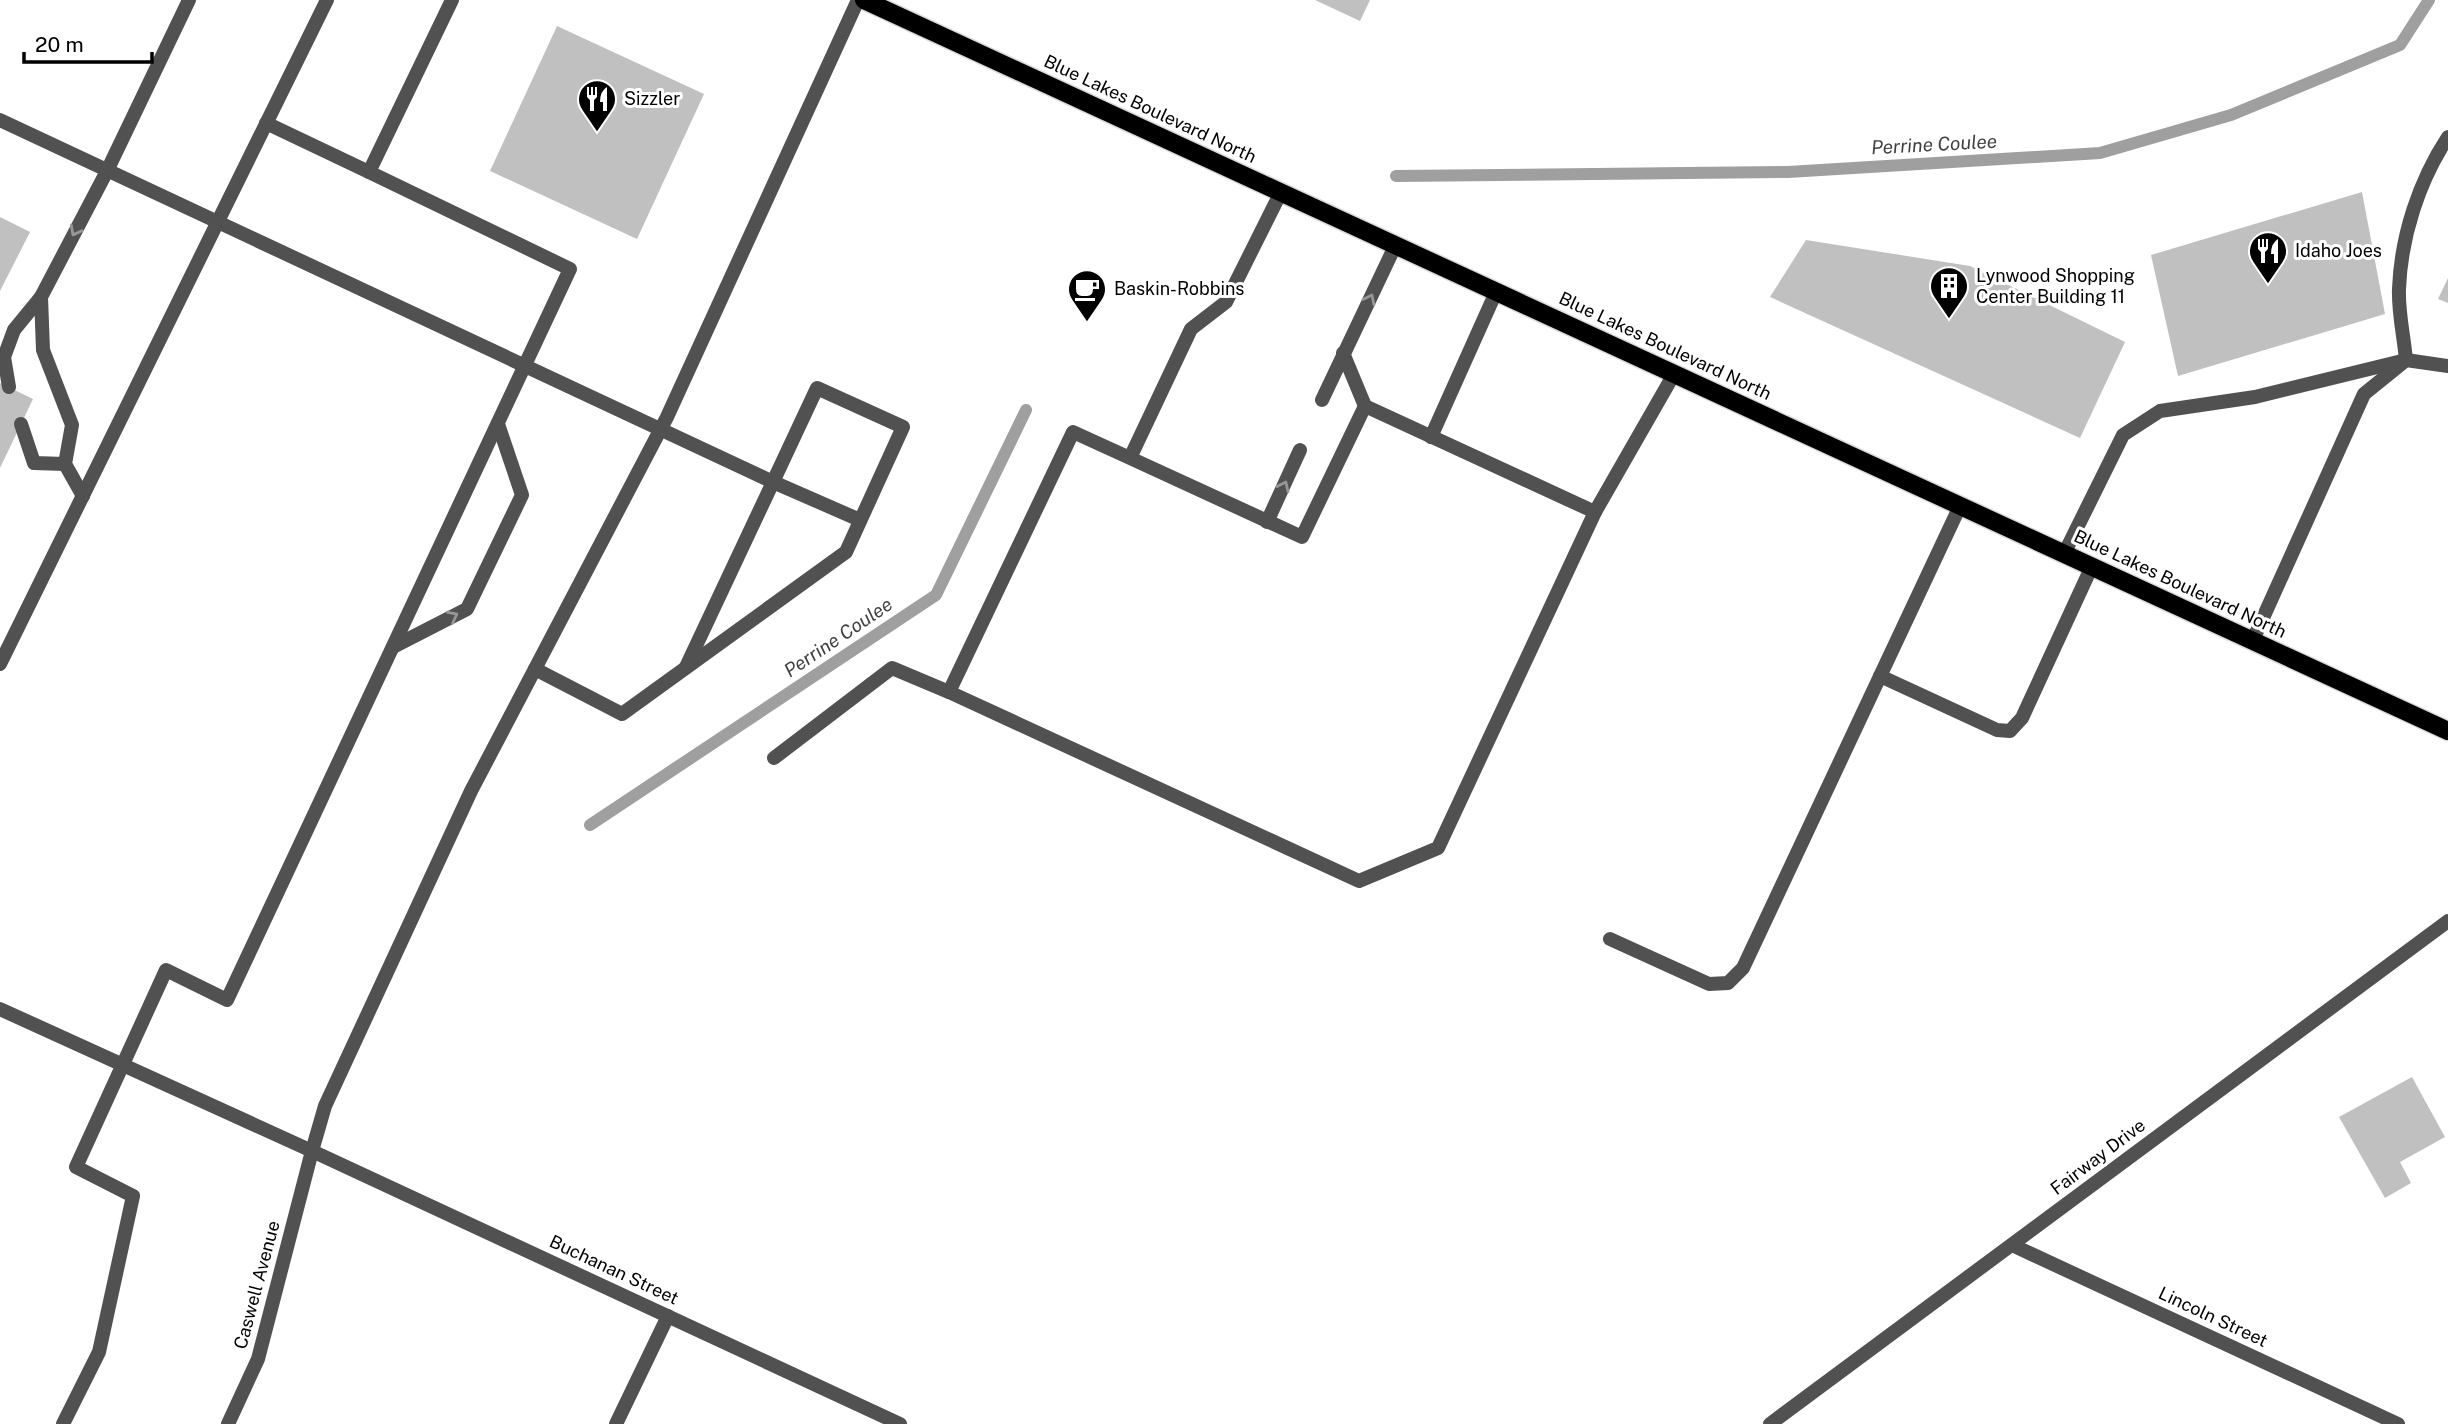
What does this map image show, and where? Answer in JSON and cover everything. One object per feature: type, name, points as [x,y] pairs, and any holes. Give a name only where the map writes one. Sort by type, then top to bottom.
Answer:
[{"type":"main road","name":"Blue Lakes Boulevard North","points":[[864,0],[2448,731]]},
{"type":"street","points":[[9,387],[4,357],[15,330],[41,297],[107,171],[189,0]]},
{"type":"street","points":[[0,664],[327,0]]},
{"type":"street","points":[[369,172],[452,0]]},
{"type":"street","name":"Caswell Avenue","points":[[228,1424],[258,1359],[326,1106],[471,791],[660,430],[859,0]]},
{"type":"street","points":[[0,120],[524,367],[860,520]]},
{"type":"street","points":[[64,1424],[99,1352],[133,1196],[76,1167],[166,970],[228,1000],[570,269],[266,123]]},
{"type":"street","points":[[2406,360],[2399,292],[2404,238],[2433,159],[2448,136]]},
{"type":"street","points":[[1130,457],[1191,329],[1226,302],[1281,192]]},
{"type":"street","points":[[1322,400],[1396,244]]},
{"type":"street","points":[[1431,437],[1496,292]]},
{"type":"street","points":[[41,297],[43,350],[72,425],[65,464],[83,496]]},
{"type":"street","points":[[1343,353],[1365,406],[1595,512]]},
{"type":"street","points":[[2253,640],[2364,394],[2406,360]]},
{"type":"street","points":[[2064,554],[2123,435],[2160,411],[2255,397],[2406,360],[2448,366]]},
{"type":"street","points":[[774,758],[892,668],[1359,881],[1438,848],[1595,512],[1674,374]]},
{"type":"street","points":[[535,669],[622,714],[846,552],[903,427],[817,388],[685,668]]},
{"type":"street","points":[[949,692],[1073,432],[1302,537],[1365,406]]},
{"type":"street","points":[[21,424],[34,463],[65,464]]},
{"type":"street","points":[[393,648],[467,609],[522,495],[498,424]]},
{"type":"street","points":[[1267,522],[1300,450]]},
{"type":"street","points":[[1610,939],[1709,984],[1728,983],[1743,968],[1960,506]]},
{"type":"street","points":[[1880,676],[1997,730],[2010,731],[2022,718],[2092,566]]},
{"type":"street","name":"Fairway Drive","points":[[1770,1424],[2448,921]]},
{"type":"street","name":"Buchanan Street","points":[[0,1009],[900,1424]]},
{"type":"street","name":"Lincoln Street","points":[[2012,1245],[2398,1424]]},
{"type":"street","points":[[616,1424],[668,1316]]},
{"type":"building","points":[[1315,0],[1370,0],[1360,21]]},
{"type":"building","name":"Sizzler","points":[[557,26],[704,94],[637,239],[490,171]]},
{"type":"building","name":"Idaho Joes","points":[[2362,192],[2385,314],[2178,376],[2151,255]]},
{"type":"building","points":[[0,217],[30,232],[0,291]]},
{"type":"building","name":"Lynwood Shopping Center Building 11","points":[[1806,240],[1970,266],[2125,342],[2080,438],[1770,297]]},
{"type":"building","points":[[2448,278],[2448,303],[2438,299]]},
{"type":"building","points":[[0,383],[33,399],[0,468]]},
{"type":"building","points":[[2412,1077],[2445,1137],[2400,1162],[2411,1183],[2385,1198],[2339,1117]]},
{"type":"waterway","name":"Perrine Coulee","points":[[1396,176],[1788,172],[2100,153],[2231,115],[2400,45],[2429,0]]},
{"type":"waterway","name":"Perrine Coulee","points":[[590,825],[936,595],[1026,410]]},
{"type":"place","name":"Sizzler","points":[[597,133]]},
{"type":"place","name":"Idaho Joes","points":[[2268,285]]},
{"type":"place","name":"Lynwood Shopping Center Building 11","points":[[1949,320]]},
{"type":"place","name":"Baskin-Robbins","points":[[1087,323]]}]
